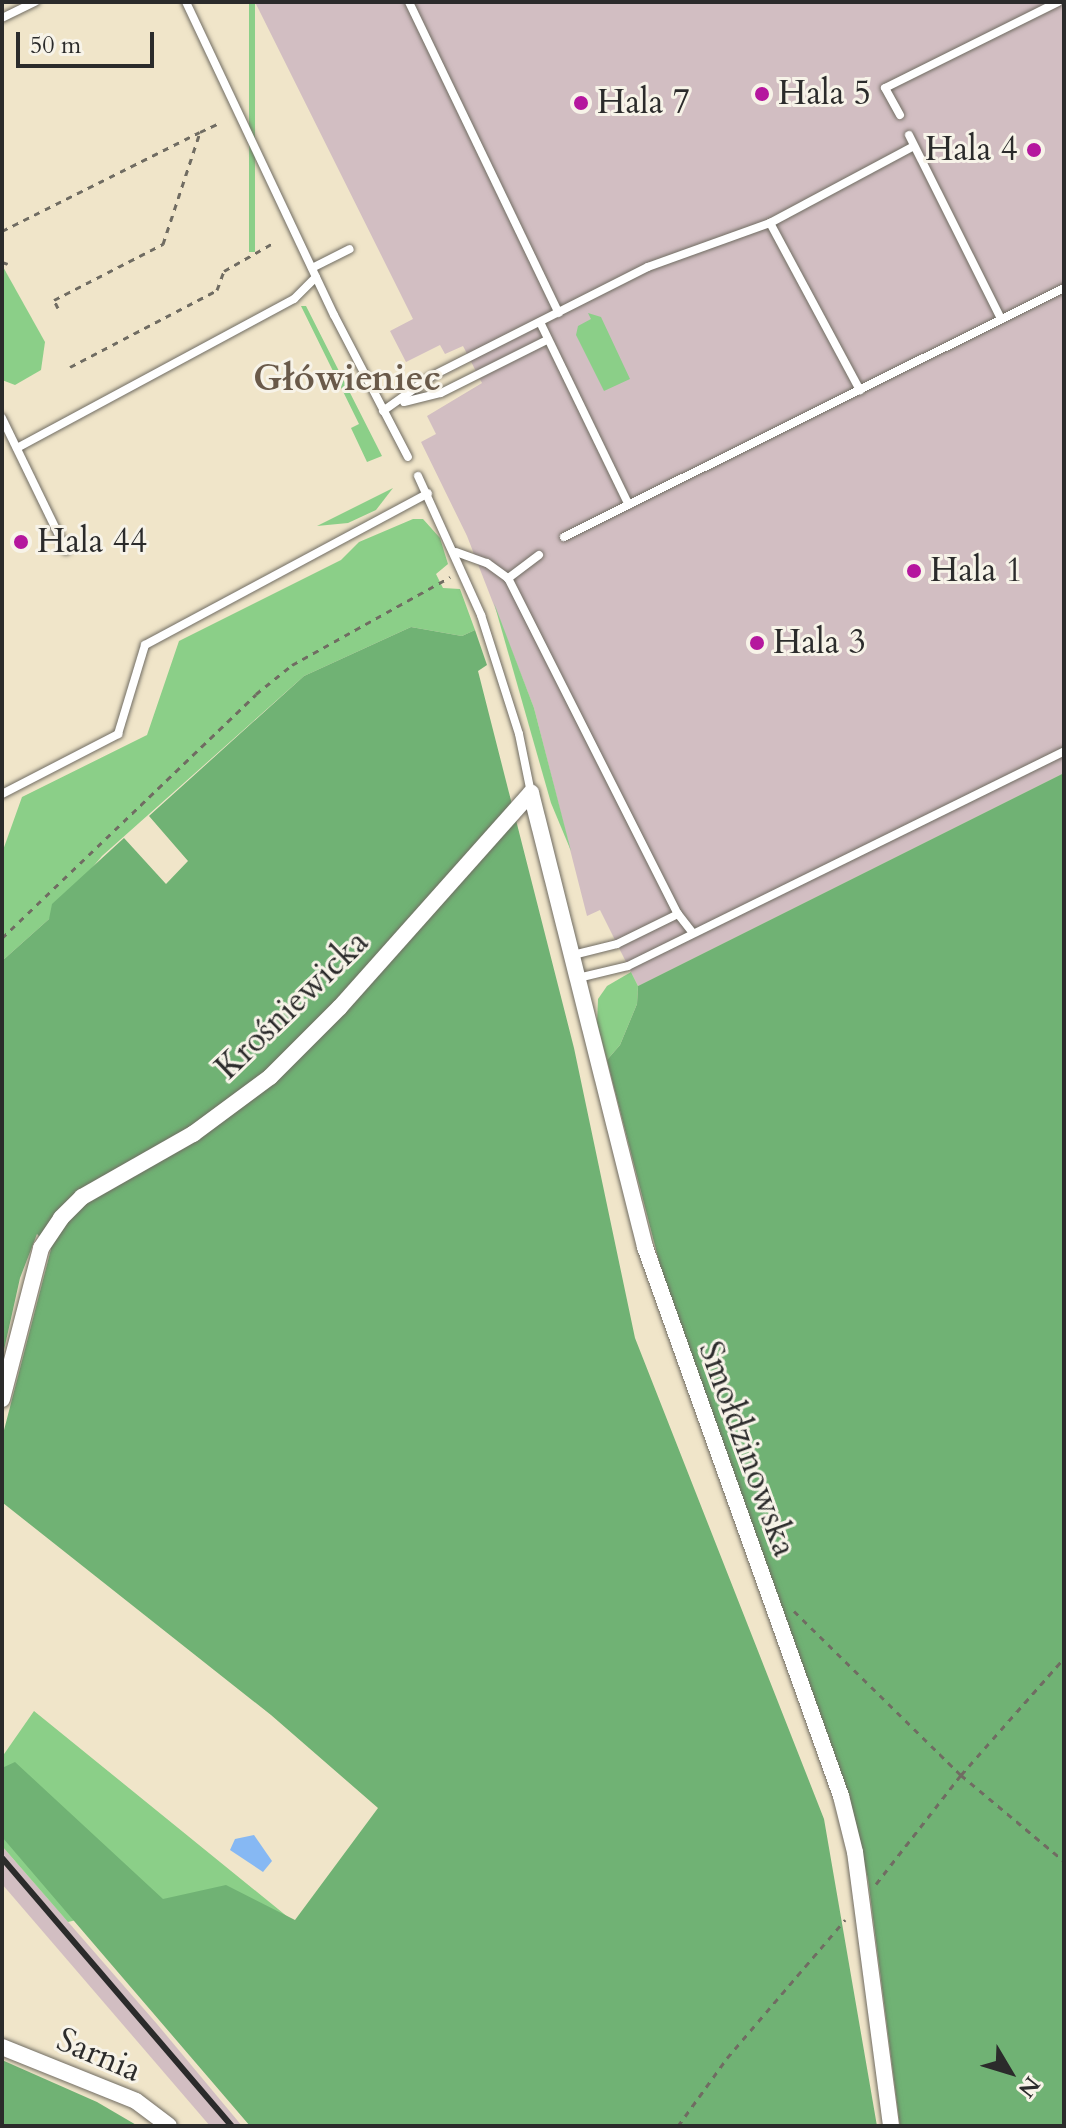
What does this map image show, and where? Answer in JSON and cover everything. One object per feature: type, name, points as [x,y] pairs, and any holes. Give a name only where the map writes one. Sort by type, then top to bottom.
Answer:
[{"type":"street","name":"Smołdzinowska","points":[[531,793],[645,1247],[841,1796],[855,1852],[891,2126]]},
{"type":"street","name":"Krośniewicka","points":[[2,1399],[41,1248],[61,1218],[82,1197],[193,1134],[270,1077],[371,973],[531,793]]},
{"type":"street","name":"Sarnia","points":[[2,2047],[136,2101],[169,2126]]},
{"type":"lane","points":[[2,18],[35,2]]},
{"type":"lane","points":[[186,2],[316,277],[408,457]]},
{"type":"lane","points":[[409,2],[559,313]]},
{"type":"lane","points":[[900,115],[885,88],[1058,2]]},
{"type":"lane","points":[[909,135],[1001,319]]},
{"type":"lane","points":[[383,411],[399,403],[432,376],[648,267],[770,223],[914,146]]},
{"type":"lane","points":[[770,223],[860,390]]},
{"type":"lane","points":[[312,268],[350,249]]},
{"type":"lane","points":[[17,448],[294,299],[316,277]]},
{"type":"lane","points":[[564,537],[1064,288]]},
{"type":"lane","points":[[540,322],[629,505]]},
{"type":"lane","points":[[399,403],[441,393],[547,340]]},
{"type":"lane","points":[[2,418],[66,550]]},
{"type":"lane","points":[[418,476],[464,569],[510,705],[531,793]]},
{"type":"lane","points":[[2,794],[118,734],[145,645],[428,493]]},
{"type":"lane","points":[[456,552],[487,563],[508,578],[678,914],[692,932]]},
{"type":"lane","points":[[508,578],[539,555]]},
{"type":"lane","points":[[578,978],[628,966],[692,932],[805,882],[1064,751]]},
{"type":"lane","points":[[573,955],[617,944],[678,914]]},
{"type":"path","points":[[2,231],[219,123]]},
{"type":"path","points":[[58,308],[54,300],[163,244],[200,132]]},
{"type":"path","points":[[70,367],[217,290],[224,271],[273,243]]},
{"type":"path","points":[[2,262],[8,264]]},
{"type":"path","points":[[2,938],[292,665],[464,569]]},
{"type":"path","points":[[785,1602],[961,1775],[1064,1658]]},
{"type":"shaded area","points":[[255,2],[1064,2],[1064,773],[638,986],[600,910],[587,916],[534,708],[467,536],[421,442],[436,434],[427,416],[482,383],[463,346],[445,354],[440,345],[406,362],[390,331],[413,319]]},
{"type":"shaded area","points":[[2,1846],[242,2126],[210,2126],[2,1884]]},
{"type":"green space","points":[[249,2],[255,2],[255,252],[249,252]]},
{"type":"green space","points":[[2,265],[45,342],[41,370],[15,385],[2,380]]},
{"type":"green space","points":[[301,306],[306,306],[382,456],[367,462],[351,428],[359,424]]},
{"type":"green space","points":[[588,313],[601,317],[630,379],[604,391],[576,335],[578,326],[591,319]]},
{"type":"green space","points":[[393,488],[376,510],[348,523],[317,526]]},
{"type":"green space","points":[[413,519],[423,519],[440,538],[448,564],[436,574],[443,588],[460,589],[475,630],[462,636],[411,627],[304,676],[102,856],[49,919],[2,961],[2,853],[22,797],[147,735],[179,641],[341,560],[359,542]]},
{"type":"green space","points":[[494,603],[534,708],[571,851],[551,803]]},
{"type":"green space","points":[[411,627],[462,636],[475,630],[487,665],[478,671],[574,1048],[635,1338],[824,1819],[877,2126],[250,2126],[2,1837],[2,1768],[15,1762],[163,1899],[226,1885],[295,1920],[378,1808],[271,1715],[3,1503],[3,1434],[51,1249],[37,1234],[20,1278],[2,1359],[2,961],[49,919],[52,904],[124,838],[166,884],[188,861],[149,816],[304,676]]},
{"type":"green space","points":[[1064,773],[1064,2126],[900,2126],[868,1879],[849,1795],[661,1269],[607,1060],[620,1045],[637,1004],[638,986]]},
{"type":"green space","points":[[631,972],[638,986],[637,1004],[620,1045],[607,1060],[597,1023],[598,999],[607,986]]},
{"type":"green space","points":[[34,1711],[294,1922],[163,1899],[68,1922],[2,1846],[2,1757]]},
{"type":"green space","points":[[2,2060],[97,2102],[138,2126],[2,2126]]},
{"type":"water","points":[[254,1835],[272,1861],[263,1872],[230,1850],[235,1839]]},
{"type":"railway","points":[[2,1858],[232,2126]]},
{"type":"place","name":"Hala 5","points":[[762,94]]},
{"type":"place","name":"Hala 7","points":[[581,103]]},
{"type":"place","name":"Hala 4","points":[[1034,150]]},
{"type":"place","name":"Hala 44","points":[[21,542]]},
{"type":"place","name":"Hala 1","points":[[914,571]]},
{"type":"place","name":"Hala 3","points":[[757,643]]},
{"type":"district","name":"Główieniec","points":[[347,379]]}]
